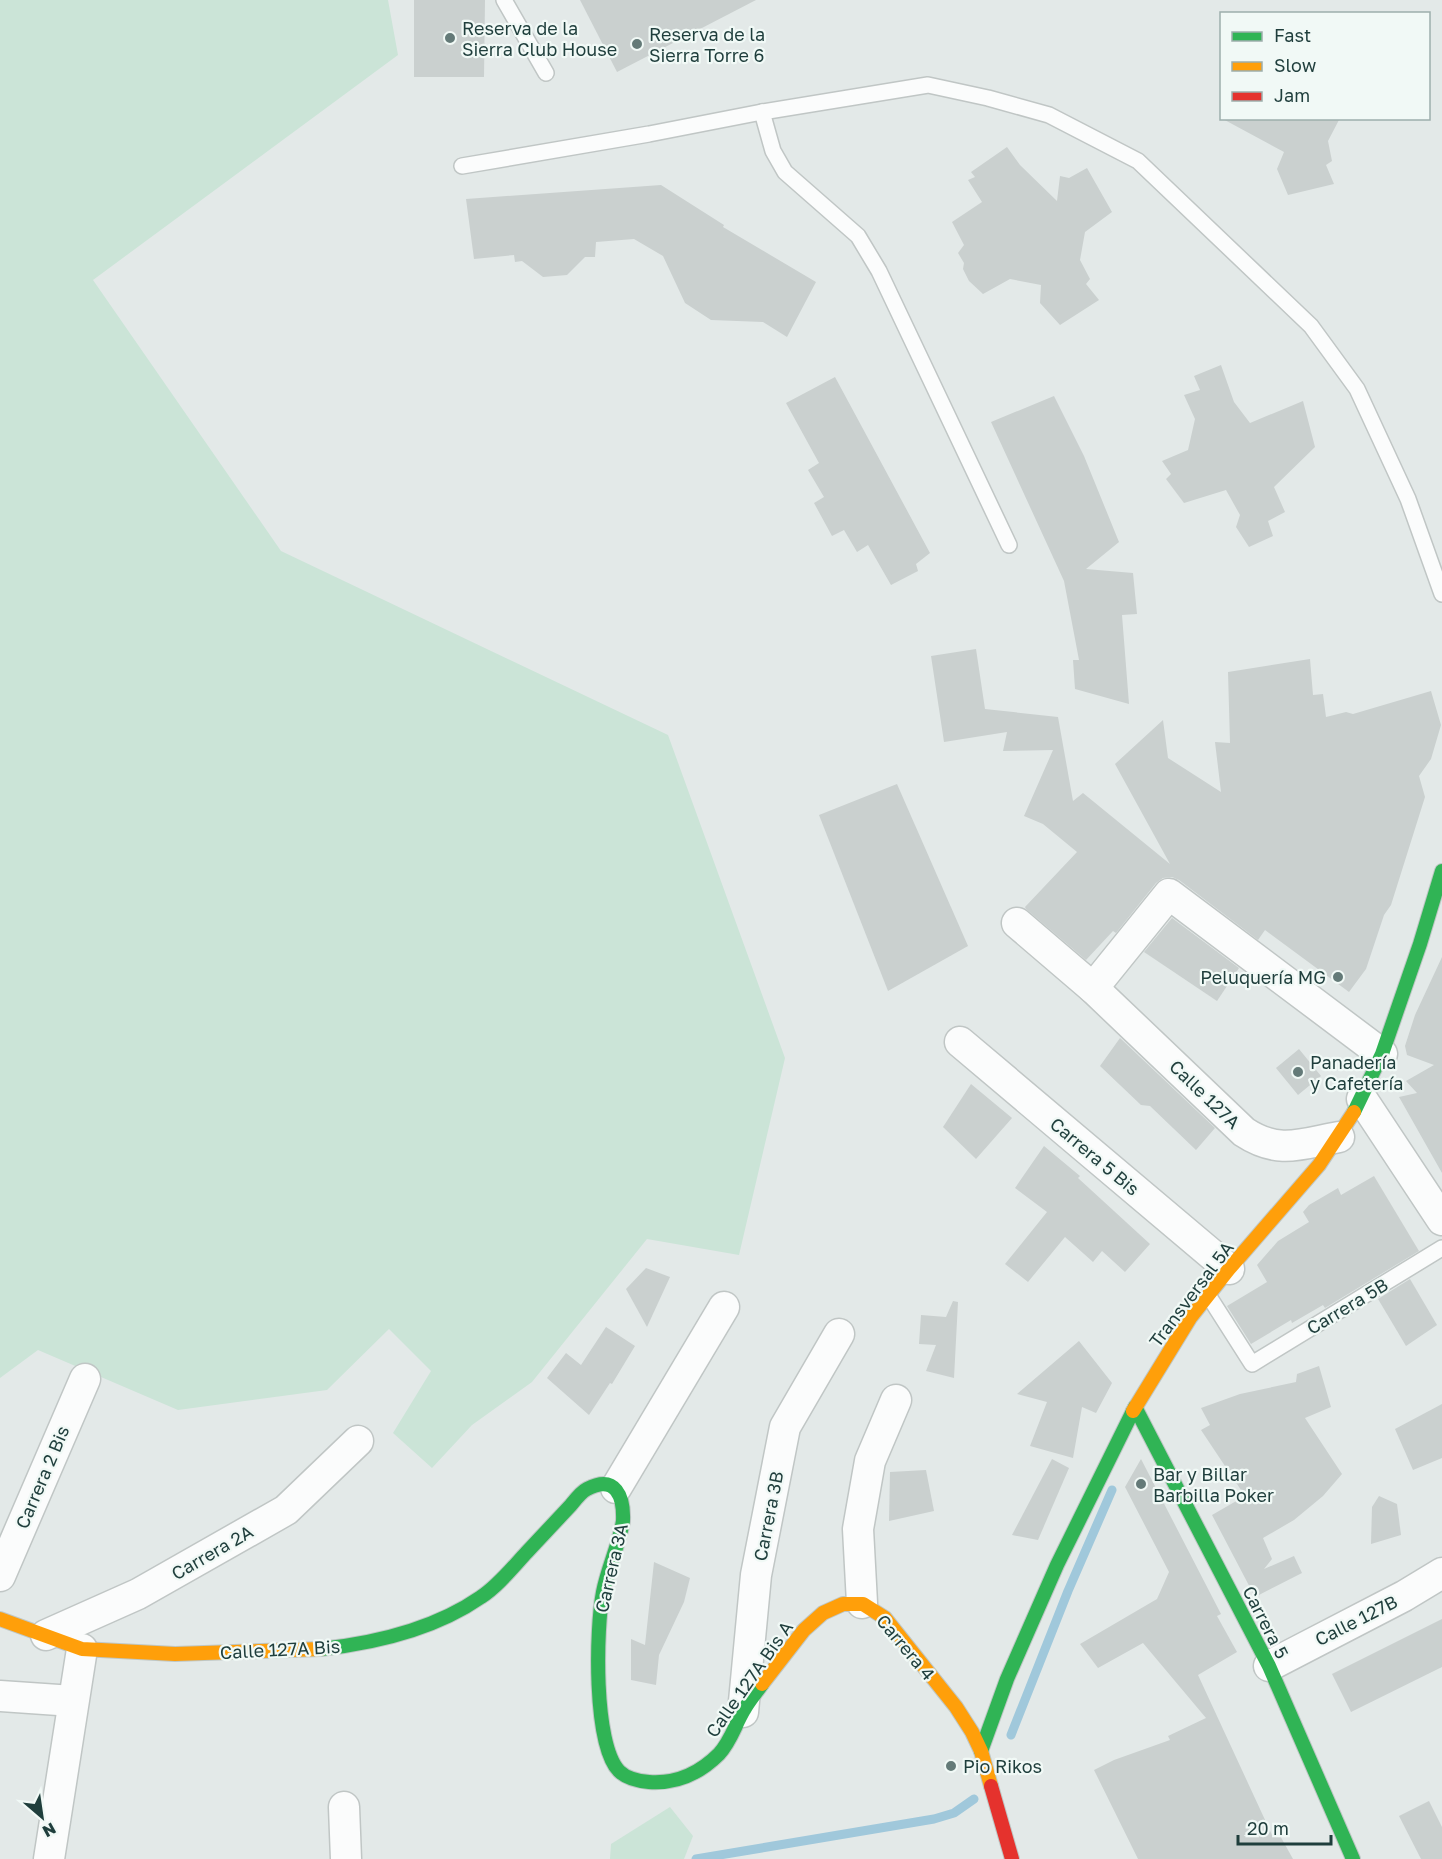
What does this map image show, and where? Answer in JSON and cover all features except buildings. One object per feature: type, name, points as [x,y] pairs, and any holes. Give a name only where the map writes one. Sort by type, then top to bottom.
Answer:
[{"type":"street","name":"Transversal 5A","points":[[981,1751],[1007,1679],[1057,1565],[1135,1407],[1190,1318],[1229,1269],[1300,1189],[1339,1137],[1362,1099],[1382,1054],[1442,872]]},
{"type":"street","points":[[1093,988],[1169,894],[1382,1054]]},
{"type":"street","name":"Calle 127A","points":[[1017,923],[1093,988],[1244,1132],[1259,1142],[1268,1145],[1293,1146],[1339,1137]]},
{"type":"street","name":"Carrera 5 Bis","points":[[960,1042],[1229,1269]]},
{"type":"street","points":[[1362,1099],[1442,1220]]},
{"type":"street","points":[[616,1488],[724,1307]]},
{"type":"street","name":"Carrera 3B","points":[[743,1712],[756,1575],[785,1427],[839,1334]]},
{"type":"street","name":"Carrera 2 Bis","points":[[0,1576],[85,1379]]},
{"type":"street","name":"Carrera 4","points":[[896,1400],[870,1461],[858,1529],[862,1603],[885,1618],[956,1707],[972,1732],[981,1751],[1011,1859]]},
{"type":"street","name":"Carrera 5","points":[[1135,1407],[1269,1666],[1353,1859]]},
{"type":"street","name":"Carrera 2A","points":[[46,1635],[138,1594],[286,1510],[358,1441]]},
{"type":"street","name":"Calle 127A Bis","points":[[0,1619],[82,1649],[175,1654],[307,1651],[350,1646],[425,1627],[482,1597],[512,1569],[585,1488],[600,1484],[616,1488]]},
{"type":"street","name":"Carrera 3A","points":[[616,1488],[622,1497],[624,1512],[622,1531],[605,1583],[600,1610],[597,1652],[610,1757],[617,1769],[632,1779]]},
{"type":"street","name":"Calle 127B","points":[[1269,1666],[1404,1596],[1442,1573]]},
{"type":"street","name":"Calle 127A Bis A","points":[[632,1779],[668,1783],[696,1772],[729,1742],[743,1712],[814,1619],[849,1602],[862,1603]]},
{"type":"street","points":[[49,1859],[82,1649]]},
{"type":"street","points":[[0,1696],[73,1701]]},
{"type":"street","points":[[344,1807],[346,1859]]},
{"type":"lane","points":[[504,0],[546,73]]},
{"type":"lane","points":[[462,166],[762,112],[928,85],[988,98],[1049,116],[1138,161],[1311,326],[1357,389],[1408,499],[1442,594]]},
{"type":"lane","points":[[762,112],[773,151],[785,172],[858,236],[879,271],[1009,545]]},
{"type":"lane","name":"Carrera 5B","points":[[1208,1295],[1252,1364],[1442,1248]]},
{"type":"green space","points":[[0,0],[388,0],[398,55],[93,280],[281,551],[668,735],[785,1058],[739,1255],[647,1239],[532,1382],[472,1425],[432,1468],[393,1433],[431,1371],[389,1329],[327,1390],[178,1410],[38,1350],[0,1378]]},
{"type":"green space","points":[[670,1807],[693,1836],[684,1859],[610,1859],[611,1844]]},
{"type":"waterway","points":[[1011,1735],[1068,1591],[1112,1490]]},
{"type":"waterway","points":[[696,1859],[934,1819],[954,1813],[974,1799]]},
{"type":"traffic: fast","points":[[1354,1112],[1382,1054],[1420,944],[1442,871]]},
{"type":"traffic: fast","points":[[1135,1407],[1269,1666],[1353,1859]]},
{"type":"traffic: fast","points":[[981,1751],[1007,1679],[1057,1565],[1133,1411]]},
{"type":"traffic: fast","points":[[321,1649],[363,1643],[404,1633],[463,1608],[487,1593],[499,1582],[583,1492],[605,1484],[611,1486],[620,1496],[623,1512],[621,1530],[603,1592],[598,1657],[601,1712],[605,1737],[611,1757],[619,1771],[633,1779],[645,1782],[669,1781],[696,1772],[712,1761],[723,1749],[746,1707],[762,1684]]},
{"type":"traffic: slow","points":[[1133,1411],[1190,1318],[1319,1165],[1354,1112]]},
{"type":"traffic: slow","points":[[762,1684],[804,1630],[823,1613],[843,1604],[863,1604],[885,1618],[956,1707],[981,1751],[991,1786]]},
{"type":"traffic: slow","points":[[0,1619],[82,1649],[175,1654],[321,1649]]},
{"type":"traffic: jam","points":[[991,1786],[1012,1859]]},
{"type":"place","name":"Reserva de la Sierra Club House","points":[[450,38]]},
{"type":"place","name":"Reserva de la Sierra Torre 6","points":[[637,44]]},
{"type":"place","name":"Peluquería MG","points":[[1338,977]]},
{"type":"place","name":"Panadería y Cafetería","points":[[1298,1072]]},
{"type":"place","name":"Bar y Billar Barbilla Poker","points":[[1141,1484]]},
{"type":"place","name":"Pio Rikos","points":[[951,1766]]}]
